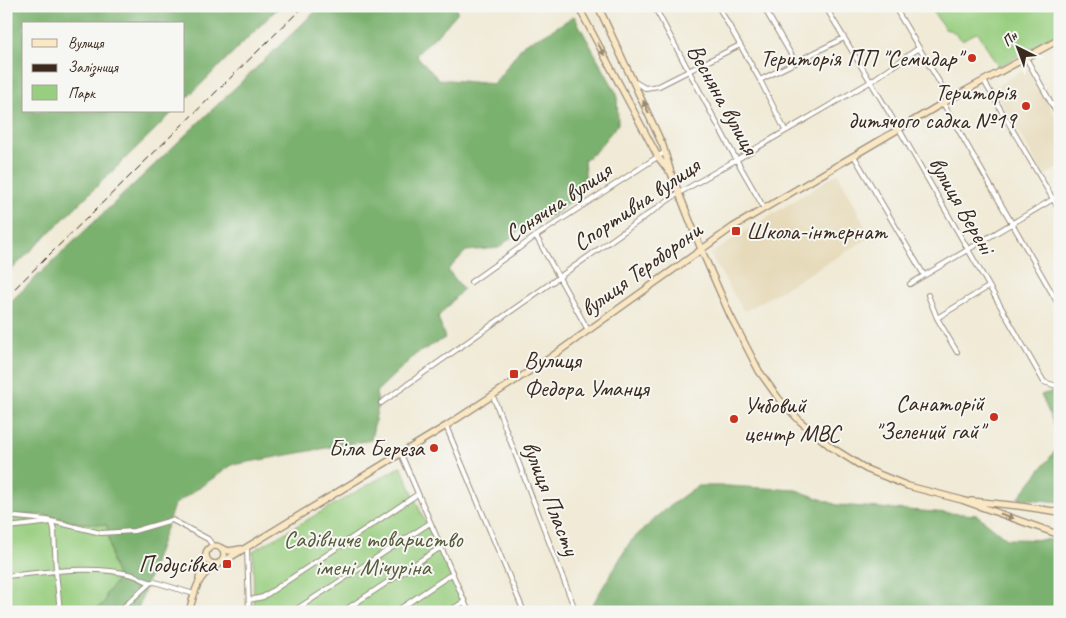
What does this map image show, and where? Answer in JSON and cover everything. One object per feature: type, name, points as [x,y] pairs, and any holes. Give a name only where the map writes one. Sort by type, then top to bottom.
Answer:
[{"type":"main road","points":[[578,6],[658,157],[671,173]]},
{"type":"main road","points":[[598,6],[635,82],[665,152],[671,173],[701,249],[730,315],[760,371],[779,399],[801,422],[831,447],[866,469],[908,486],[962,500],[1060,535]]},
{"type":"main road","name":"вулиця Тероборони","points":[[198,584],[206,573],[219,564],[401,454],[492,396],[701,249],[764,208],[944,103],[1060,39]]},
{"type":"main road","points":[[962,500],[1060,512]]},
{"type":"main road","points":[[189,612],[207,550],[213,546],[232,551],[250,545]]},
{"type":"main road","points":[[206,555],[209,562],[219,564],[224,556],[221,548]]},
{"type":"street","name":"Весняна вулиця","points":[[654,6],[688,72],[764,208]]},
{"type":"street","points":[[718,6],[760,80],[785,130]]},
{"type":"street","points":[[763,6],[796,63]]},
{"type":"street","name":"вулиця Верені","points":[[825,6],[899,129],[1044,382],[1059,387]]},
{"type":"street","points":[[894,6],[950,100]]},
{"type":"street","points":[[760,80],[844,38]]},
{"type":"street","points":[[635,82],[645,88],[659,86],[740,45]]},
{"type":"street","name":"Спортивна вулиця","points":[[382,403],[679,193],[870,82],[918,48]]},
{"type":"street","points":[[1026,58],[1060,119]]},
{"type":"street","points":[[984,81],[1060,211]]},
{"type":"street","points":[[944,103],[1011,224],[1060,307]]},
{"type":"street","name":"Сонячна вулиця","points":[[471,282],[536,236],[665,152]]},
{"type":"street","points":[[854,156],[924,275]]},
{"type":"street","points":[[910,284],[1060,195]]},
{"type":"street","points":[[536,236],[588,330]]},
{"type":"street","points":[[937,318],[988,287]]},
{"type":"street","points":[[928,296],[937,318],[957,352]]},
{"type":"street","name":"вулиця Пласту","points":[[492,396],[576,612]]},
{"type":"street","points":[[446,426],[524,612]]},
{"type":"street","points":[[401,454],[470,612]]},
{"type":"street","points":[[249,600],[263,597],[418,494]]},
{"type":"street","points":[[6,516],[47,520],[101,533],[134,531],[172,520],[208,539],[213,546]]},
{"type":"street","points":[[6,525],[52,522],[60,612]]},
{"type":"street","points":[[292,612],[430,523]]},
{"type":"street","points":[[249,612],[250,545]]},
{"type":"street","points":[[342,612],[441,547]]},
{"type":"street","points":[[6,576],[81,569],[134,575],[150,583],[155,582],[194,594]]},
{"type":"street","points":[[395,612],[453,573]]},
{"type":"street","points":[[118,612],[150,583]]},
{"type":"street","points":[[448,612],[465,601]]},
{"type":"street","points":[[83,612],[93,611]]},
{"type":"shaded area","name":"Територія дитячого садка №19","points":[[1027,68],[1060,124],[1060,167],[1044,176],[993,88]]},
{"type":"shaded area","points":[[838,173],[871,237],[744,312],[710,254]]},
{"type":"green space","points":[[6,6],[280,6],[185,100],[185,22],[22,22],[22,112],[173,112],[6,275]]},
{"type":"green space","points":[[321,6],[457,6],[457,13],[416,55],[438,79],[494,84],[524,44],[547,33],[574,16],[617,94],[618,124],[594,153],[584,160],[586,187],[556,214],[524,226],[499,248],[466,251],[448,270],[463,289],[438,317],[445,338],[416,354],[376,392],[378,405],[371,440],[232,465],[174,505],[137,612],[93,612],[105,602],[106,594],[118,579],[112,562],[107,525],[75,522],[43,514],[6,517],[6,306]]},
{"type":"green space","points":[[929,6],[1060,6],[1060,33],[998,67],[978,32],[962,40],[952,31],[945,29]]},
{"type":"green space","points":[[1060,389],[1060,438],[1041,395]]},
{"type":"green space","points":[[1060,445],[1060,502],[1018,498]]},
{"type":"green space","name":"Садівниче товариство імені Мічуріна","points":[[401,466],[426,524],[430,526],[466,612],[254,612],[253,551]]},
{"type":"green space","points":[[697,486],[796,490],[837,505],[977,515],[1007,539],[1060,540],[1060,612],[588,612],[630,542],[663,511]]},
{"type":"green space","points":[[43,514],[75,522],[107,525],[112,562],[118,579],[106,594],[105,602],[93,612],[6,612],[6,517]]},
{"type":"railway","points":[[6,297],[304,6]]},
{"type":"place","name":"Територія ПП \"Семидар\"","points":[[972,58]]},
{"type":"place","name":"Територія дитячого садка №19","points":[[1026,106]]},
{"type":"place","name":"Школа-інтернат","points":[[736,231]]},
{"type":"place","name":"Вулиця Федора Уманця","points":[[514,374]]},
{"type":"place","name":"Санаторій \"Зелений гай\"","points":[[994,417]]},
{"type":"place","name":"Учбовий центр МВС","points":[[734,419]]},
{"type":"place","name":"Біла Береза","points":[[434,448]]},
{"type":"place","name":"Подусівка","points":[[227,564]]}]
